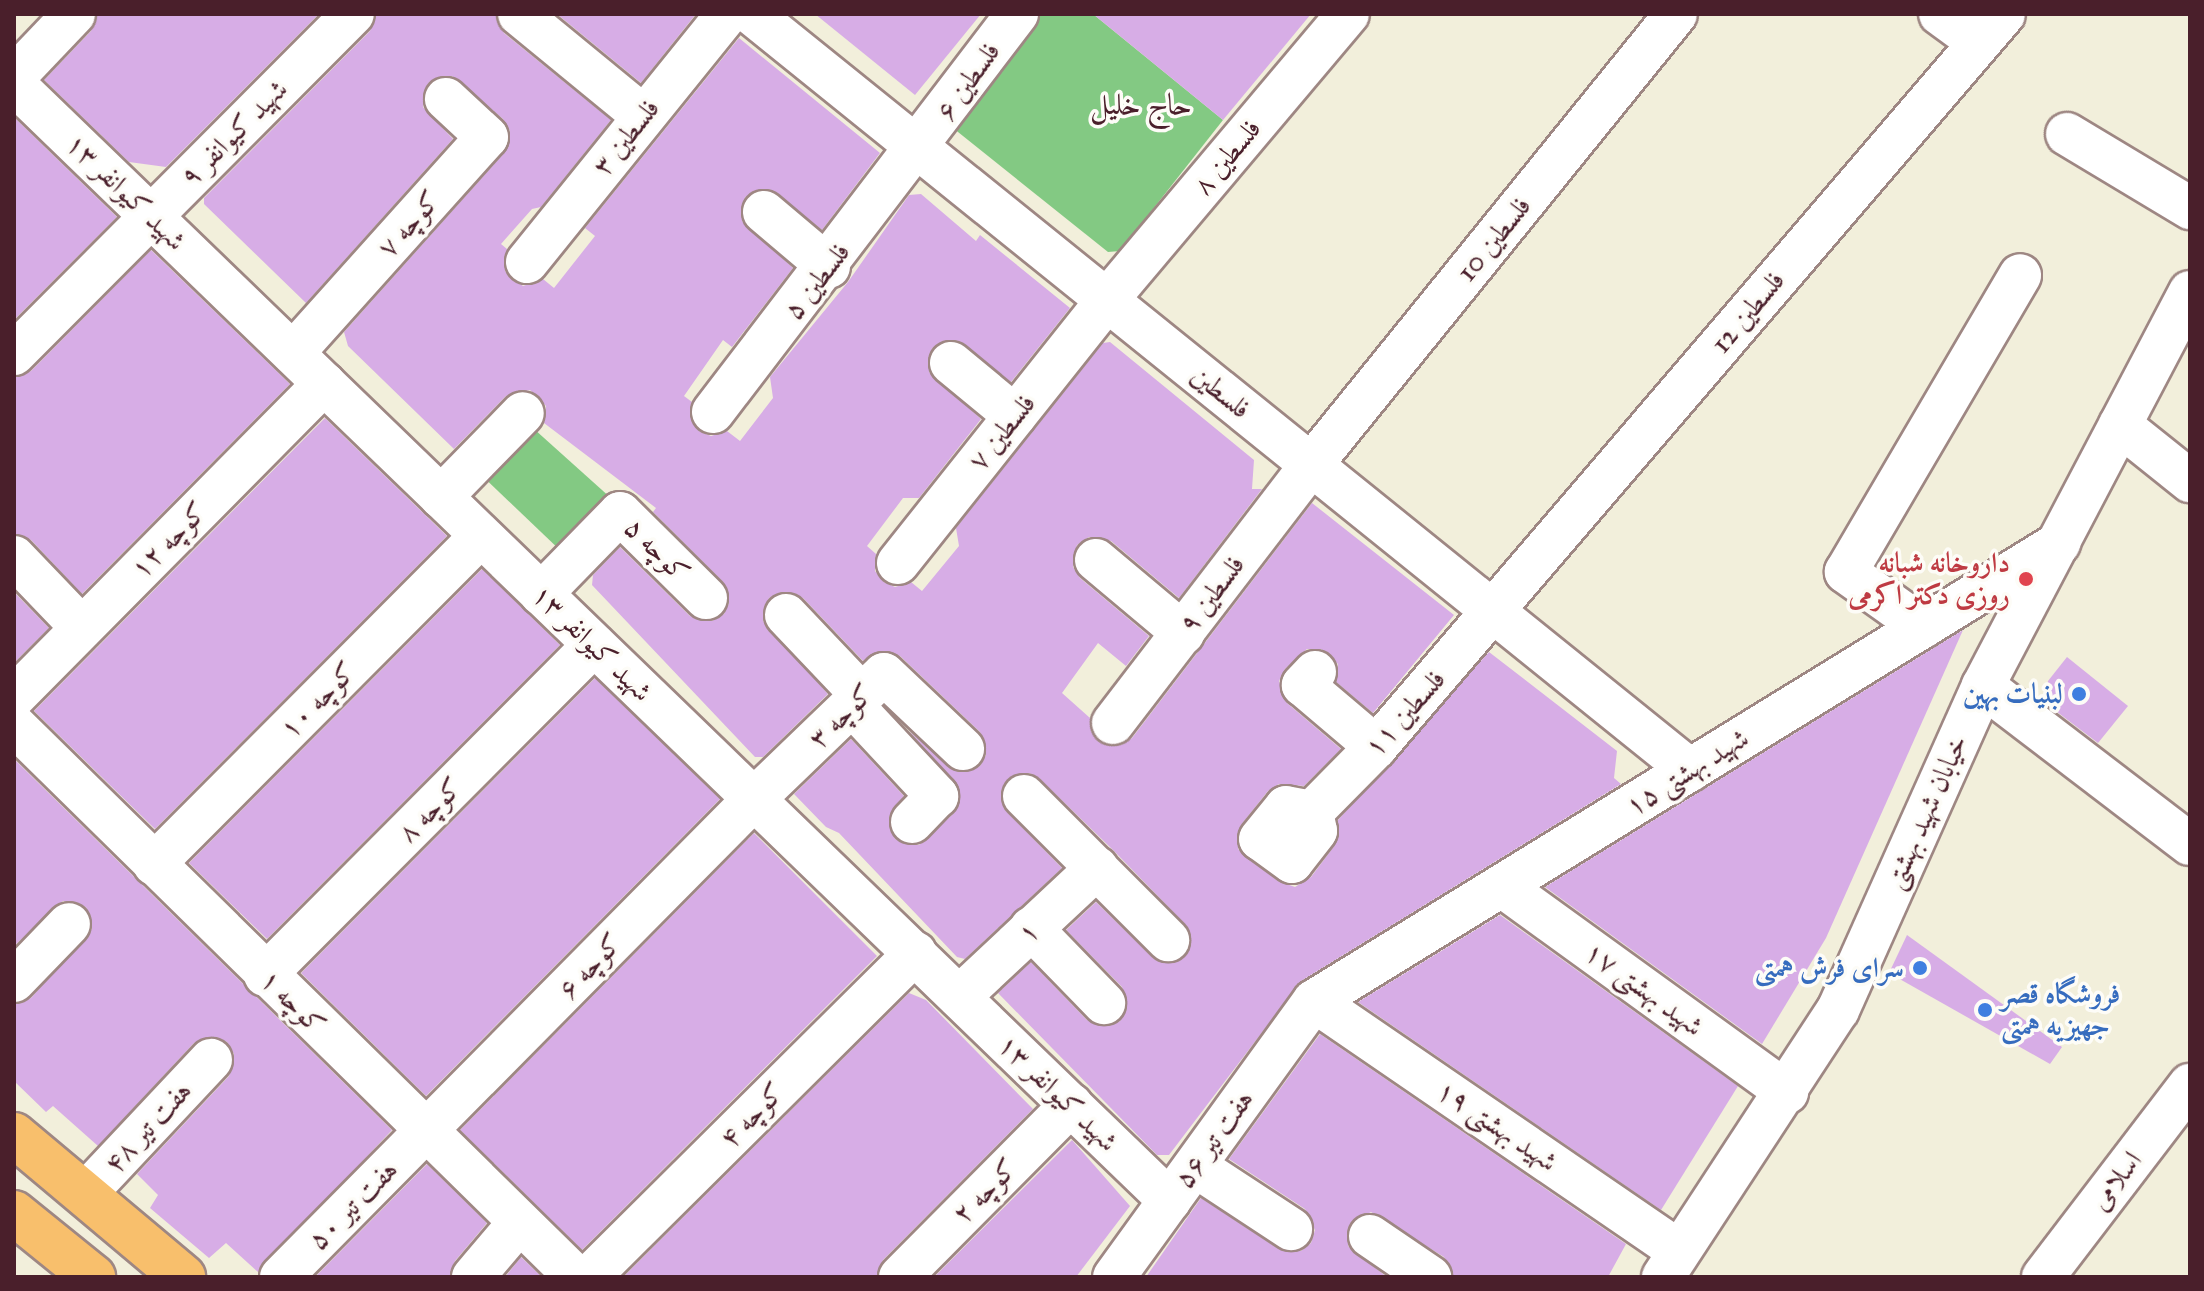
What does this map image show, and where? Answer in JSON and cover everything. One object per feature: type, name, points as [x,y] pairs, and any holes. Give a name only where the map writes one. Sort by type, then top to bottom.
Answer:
[{"type":"main road","points":[[14,1135],[183,1277]]},
{"type":"main road","points":[[14,1213],[93,1277]]},
{"type":"street","points":[[14,77],[74,14]]},
{"type":"street","name":"شهید کیوانفر ۹","points":[[14,354],[353,14]]},
{"type":"street","points":[[519,14],[642,115]]},
{"type":"street","name":"فلسطین ۳","points":[[527,262],[642,115],[727,14]]},
{"type":"street","name":"فلسطین","points":[[752,14],[1690,770]]},
{"type":"street","name":"فلسطین ۶","points":[[919,148],[1017,14]]},
{"type":"street","name":"فلسطین ۸","points":[[1107,300],[1348,14]]},
{"type":"street","name":"فلسطین 10","points":[[1311,465],[1676,14]]},
{"type":"street","points":[[1940,14],[1990,28]]},
{"type":"street","name":"فلسطین 12","points":[[1494,612],[1990,28]]},
{"type":"street","name":"شهید کیوانفر ۱۳","points":[[14,84],[1170,1201]]},
{"type":"street","name":"کوچه ۷","points":[[293,353],[487,137],[446,99]]},
{"type":"street","points":[[2067,134],[2190,208]]},
{"type":"street","name":"فلسطین ۵","points":[[713,412],[919,148]]},
{"type":"street","points":[[764,212],[829,267]]},
{"type":"street","points":[[1923,627],[1846,572],[2020,275]]},
{"type":"street","name":"خیابان شهید بهشتی","points":[[1671,1264],[1787,1092],[1838,1010],[1983,686],[2120,425],[2174,361],[2190,292]]},
{"type":"street","name":"فلسطین ۷","points":[[898,563],[1107,300]]},
{"type":"street","points":[[951,363],[1015,416]]},
{"type":"street","name":"کوچه ۱۲","points":[[14,697],[324,384]]},
{"type":"street","points":[[441,497],[523,413]]},
{"type":"street","points":[[2120,425],[2190,481]]},
{"type":"street","name":"فلسطین ۹","points":[[1113,723],[1311,465]]},
{"type":"street","name":"کوچه ۵","points":[[541,594],[620,513],[706,598]]},
{"type":"street","name":"کوچه ۱۰","points":[[154,864],[481,536]]},
{"type":"street","name":"شهید بهشتی ۱۵","points":[[1314,1001],[2059,543]]},
{"type":"street","points":[[14,557],[82,628]]},
{"type":"street","points":[[1096,560],[1183,633]]},
{"type":"street","name":"فلسطین ۱۱","points":[[1312,812],[1376,747],[1494,612]]},
{"type":"street","points":[[786,615],[937,796],[912,822]]},
{"type":"street","name":"کوچه ۸","points":[[265,975],[594,645]]},
{"type":"street","points":[[1315,672],[1303,685],[1376,747]]},
{"type":"street","name":"کوچه ۳","points":[[754,799],[884,674],[963,749]]},
{"type":"street","points":[[1983,686],[2190,844]]},
{"type":"street","name":"کوچه ۱","points":[[14,725],[265,975],[576,1277]]},
{"type":"street","points":[[1024,796],[1168,940]]},
{"type":"street","name":"کوچه ۶","points":[[426,1133],[754,799]]},
{"type":"street","name":"۱","points":[[959,997],[1097,868]]},
{"type":"street","name":"شهید بهشتی ۱۷","points":[[1502,886],[1787,1092]]},
{"type":"street","points":[[14,981],[69,924]]},
{"type":"street","points":[[1031,928],[1104,1003]]},
{"type":"street","name":"کوچه ۴","points":[[589,1277],[915,953]]},
{"type":"street","name":"هفت تیر ۵۶","points":[[1128,1272],[1170,1201],[1314,1001]]},
{"type":"street","name":"شهید بهشتی ۱۹","points":[[1314,1001],[1671,1264]]},
{"type":"street","name":"هفت تیر ۴۸","points":[[85,1194],[211,1060]]},
{"type":"street","name":"اسلامی","points":[[2043,1277],[2190,1085]]},
{"type":"street","name":"کوچه ۲","points":[[900,1277],[1071,1105]]},
{"type":"street","name":"هفت تیر ۵۰","points":[[281,1277],[426,1133]]},
{"type":"street","points":[[1195,1166],[1291,1229]]},
{"type":"street","points":[[473,1277],[519,1223]]},
{"type":"street","points":[[1370,1236],[1430,1277]]},
{"type":"green space","points":[[1032,14],[1093,14],[1223,120],[1120,251],[1108,252],[953,128]]},
{"type":"green space","points":[[524,420],[612,499],[563,553],[475,469]]},
{"type":"building","points":[[97,14],[319,14],[166,167],[129,162],[44,80],[91,31]]},
{"type":"building","points":[[376,14],[496,14],[504,33],[611,120],[541,207],[532,209],[501,244],[507,249],[505,271],[523,286],[543,279],[554,288],[595,236],[585,228],[739,38],[880,153],[822,230],[769,189],[745,197],[742,221],[793,268],[732,347],[723,340],[684,396],[692,402],[691,420],[699,431],[711,436],[727,431],[740,441],[773,398],[770,377],[848,282],[909,195],[921,194],[976,241],[980,235],[1070,308],[1011,382],[956,340],[932,348],[929,372],[981,419],[919,498],[903,498],[867,546],[876,554],[875,571],[884,582],[895,587],[911,582],[922,591],[959,546],[956,528],[1103,343],[1110,342],[1254,460],[1252,489],[1262,489],[1179,598],[1111,541],[1089,537],[1077,545],[1073,567],[1080,578],[1149,636],[1126,666],[1098,643],[1062,693],[1090,718],[1091,731],[1099,742],[1121,745],[1132,738],[1312,503],[1454,615],[1373,713],[1336,682],[1338,664],[1321,649],[1307,649],[1285,669],[1279,681],[1287,703],[1341,749],[1304,786],[1279,784],[1268,791],[1241,825],[1238,849],[1278,881],[1295,887],[1311,877],[1335,845],[1338,820],[1489,652],[1617,751],[1614,778],[1621,784],[1301,981],[1169,1155],[1157,1155],[998,993],[1031,962],[1087,1020],[1109,1026],[1120,1021],[1127,1009],[1122,987],[1066,930],[1096,902],[1152,957],[1173,963],[1185,956],[1191,945],[1185,924],[1114,851],[1040,779],[1029,773],[1008,779],[1001,791],[1007,812],[1062,868],[965,959],[957,957],[839,833],[826,827],[794,794],[851,739],[904,796],[889,817],[895,839],[919,845],[954,813],[960,791],[909,731],[958,772],[980,766],[986,755],[980,732],[900,656],[879,651],[863,661],[803,598],[781,592],[769,598],[763,621],[828,694],[763,757],[755,757],[592,585],[593,575],[620,547],[690,616],[712,621],[724,614],[729,603],[723,582],[653,512],[656,508],[544,423],[546,406],[530,390],[506,396],[454,449],[348,346],[344,332],[505,152],[510,131],[503,119],[452,76],[429,82],[423,107],[453,139],[306,303],[204,204],[204,198],[370,31]]},
{"type":"building","points":[[557,14],[696,14],[641,83]]},
{"type":"building","points":[[815,14],[981,14],[915,95]]},
{"type":"building","points":[[1093,14],[1311,14],[1223,120]]},
{"type":"building","points":[[14,117],[117,217],[14,320]]},
{"type":"building","points":[[151,250],[290,384],[82,594],[31,540],[14,534],[14,377],[31,371]]},
{"type":"building","points":[[325,418],[447,536],[155,829],[34,711]]},
{"type":"building","points":[[482,569],[560,645],[267,939],[189,863]]},
{"type":"building","points":[[14,592],[49,628],[14,663]]},
{"type":"building","points":[[1963,630],[1826,938],[1762,1044],[1545,887]]},
{"type":"building","name":"لبنیات بهین","points":[[2067,657],[2128,706],[2098,743],[2044,702],[2048,681]]},
{"type":"building","points":[[595,678],[720,799],[426,1096],[301,973]]},
{"type":"building","points":[[14,759],[392,1130],[258,1272],[226,1243],[209,1258],[150,1208],[158,1195],[137,1174],[229,1076],[234,1054],[227,1042],[216,1037],[194,1043],[98,1146],[53,1106],[46,1112],[14,1081],[14,1004],[31,998],[92,929],[86,907],[63,901],[14,946]]},
{"type":"building","points":[[754,833],[877,956],[582,1250],[460,1130]]},
{"type":"building","points":[[1500,915],[1738,1086],[1661,1210],[1358,1002]]},
{"type":"building","points":[[1907,935],[2062,1047],[2050,1064],[1889,973]]},
{"type":"building","points":[[909,993],[926,1000],[1033,1109],[883,1260],[877,1277],[623,1277]]},
{"type":"building","points":[[1320,1034],[1626,1244],[1608,1277],[1454,1277],[1444,1257],[1371,1212],[1351,1222],[1348,1246],[1387,1277],[1146,1277],[1201,1198],[1279,1249],[1301,1251],[1311,1243],[1315,1230],[1305,1209],[1229,1159]]},
{"type":"building","points":[[1072,1140],[1130,1206],[1076,1277],[934,1277]]},
{"type":"building","points":[[427,1164],[487,1223],[455,1261],[450,1277],[315,1277]]},
{"type":"building","points":[[521,1257],[542,1277],[505,1277]]},
{"type":"place","name":"داروخانه شبانه روزی دکتر اکرمی","points":[[2026,579]]},
{"type":"place","name":"لبنیات بهین","points":[[2079,694]]},
{"type":"place","name":"سرای فرش همتی","points":[[1920,968]]},
{"type":"place","name":"فروشگاه قصر جهیزیه همتی","points":[[1985,1010]]},
{"type":"district","name":"حاج خلیل","points":[[1141,104]]}]
